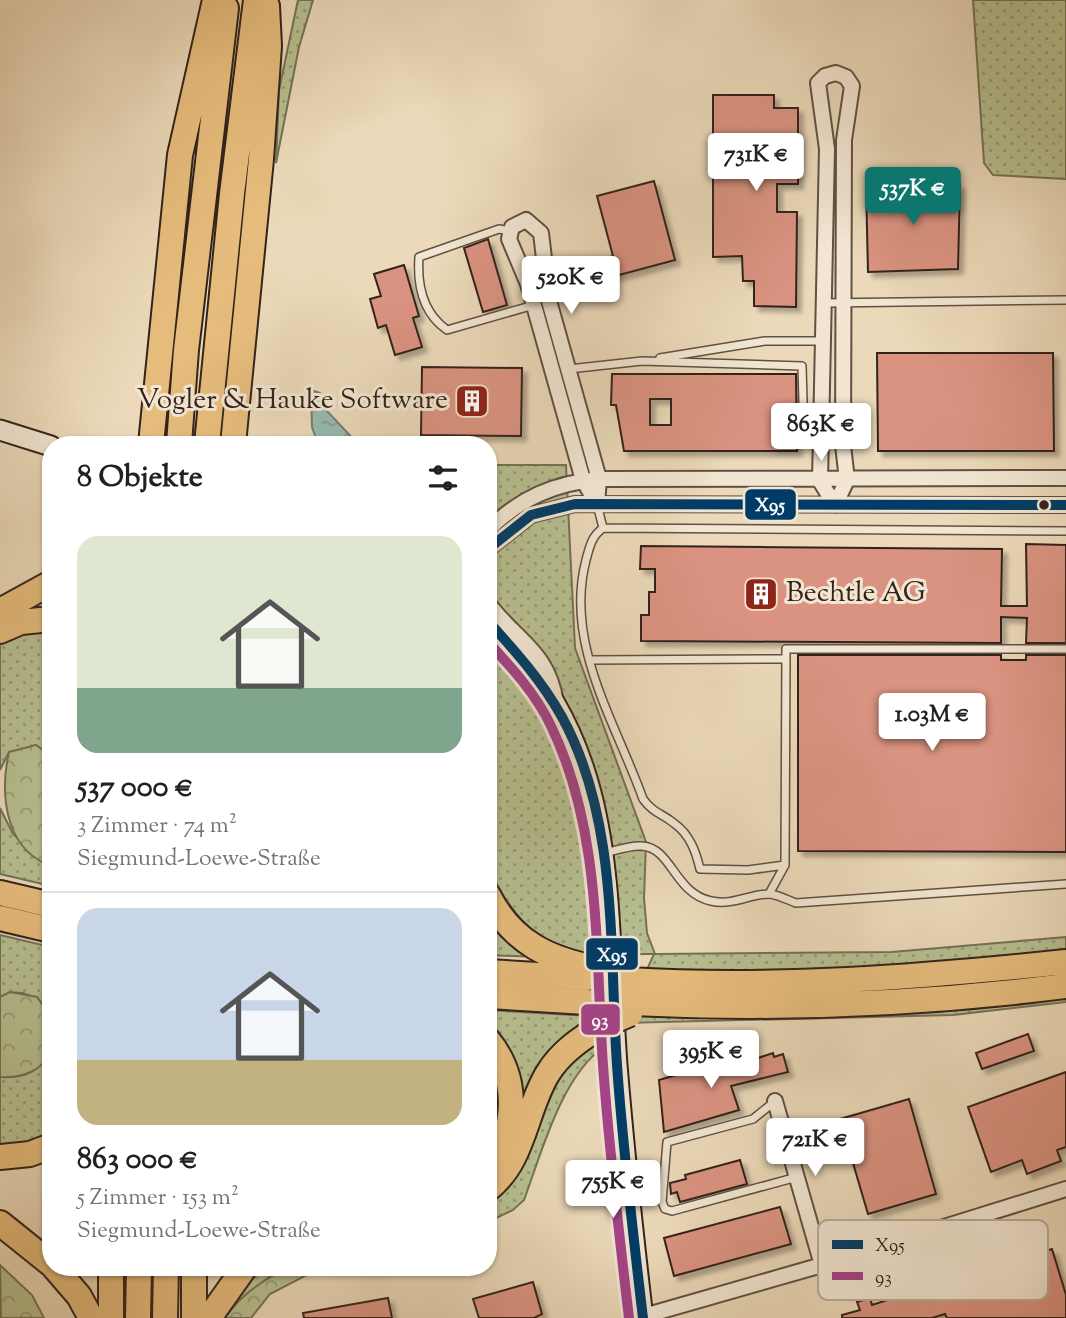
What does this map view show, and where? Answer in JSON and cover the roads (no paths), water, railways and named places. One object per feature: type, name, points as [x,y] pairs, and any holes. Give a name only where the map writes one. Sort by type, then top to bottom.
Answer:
[{"type":"highway","points":[[152,436],[180,155],[215,0]]},
{"type":"highway","points":[[180,436],[186,350],[227,0]]},
{"type":"highway","points":[[208,436],[232,194],[256,0]]},
{"type":"highway","points":[[235,436],[261,159],[269,47],[267,0]]},
{"type":"highway","points":[[0,611],[42,588]]},
{"type":"highway","points":[[0,631],[21,622],[42,620]]},
{"type":"highway","points":[[6,893],[42,903]]},
{"type":"highway","points":[[497,908],[510,927],[540,952],[575,964],[601,994]]},
{"type":"highway","points":[[0,918],[42,930]]},
{"type":"highway","points":[[0,930],[24,934],[42,933]]},
{"type":"highway","points":[[497,996],[601,994],[631,990],[946,975],[1066,962]]},
{"type":"highway","points":[[497,974],[601,994],[631,990],[664,1005],[904,1000],[1066,986]]},
{"type":"highway","points":[[497,1180],[517,1152],[548,1073],[601,994]]},
{"type":"highway","points":[[497,1055],[507,1072],[512,1101],[506,1136],[497,1150]]},
{"type":"highway","points":[[0,1157],[30,1154],[42,1149]]},
{"type":"highway","points":[[0,1223],[42,1257]]},
{"type":"highway","points":[[62,1276],[79,1296],[91,1318]]},
{"type":"highway","points":[[111,1276],[111,1318]]},
{"type":"highway","points":[[138,1318],[139,1276]]},
{"type":"highway","points":[[166,1276],[166,1318]]},
{"type":"highway","points":[[194,1276],[194,1318]]},
{"type":"highway","points":[[209,1318],[239,1276]]},
{"type":"main road","points":[[0,430],[42,443]]},
{"type":"main road","points":[[497,630],[523,655],[556,704],[583,765],[605,853],[617,1065],[641,1317]]},
{"type":"street","points":[[836,73],[846,77],[852,86],[844,140],[843,445],[847,480],[835,505],[820,481],[827,149],[818,83],[825,75],[836,73]]},
{"type":"street","points":[[526,220],[541,233],[549,301],[599,478],[597,504],[583,480],[534,305],[509,239],[510,231],[526,220]]},
{"type":"street","points":[[825,285],[844,285]]},
{"type":"street","points":[[534,305],[549,301]]},
{"type":"street","points":[[497,512],[515,499],[552,487],[599,478],[820,481],[1066,478]]},
{"type":"street","points":[[497,523],[530,496]]},
{"type":"street","points":[[497,542],[531,515],[555,507],[597,504],[1066,505]]},
{"type":"street","points":[[497,612],[532,649],[552,678],[556,704]]},
{"type":"street","points":[[775,1101],[818,1251]]},
{"type":"street","points":[[966,1220],[1066,1189]]},
{"type":"street","points":[[641,1317],[818,1266]]},
{"type":"lane","points":[[510,231],[499,229],[419,257],[417,277],[422,298],[436,322],[447,330],[534,305]]},
{"type":"lane","points":[[825,303],[1066,300]]},
{"type":"lane","points":[[569,369],[642,361],[765,341],[824,341]]},
{"type":"lane","points":[[642,361],[802,366],[804,436]]},
{"type":"lane","points":[[597,504],[603,528]]},
{"type":"lane","points":[[785,865],[748,870],[700,869],[696,850],[686,835],[674,823],[653,813],[643,799],[598,688],[582,625],[582,588],[593,535],[603,528],[1066,531]]},
{"type":"lane","points":[[769,894],[785,865],[786,649],[1066,649]]},
{"type":"lane","points":[[590,660],[786,659]]},
{"type":"lane","points":[[605,853],[642,846],[655,850],[665,858],[684,887],[696,896],[713,902],[736,903],[769,894],[796,903],[1066,884]]},
{"type":"lane","points":[[775,1101],[753,1119],[667,1142],[662,1202],[665,1209],[672,1211],[796,1177]]},
{"type":"water","points":[[314,391],[320,393],[326,410],[350,436],[315,436],[312,427],[311,394]]},
{"type":"place","name":"Vogler & Hauke Software","points":[[472,401]]},
{"type":"place","name":"Bechtle AG","points":[[761,594]]}]
